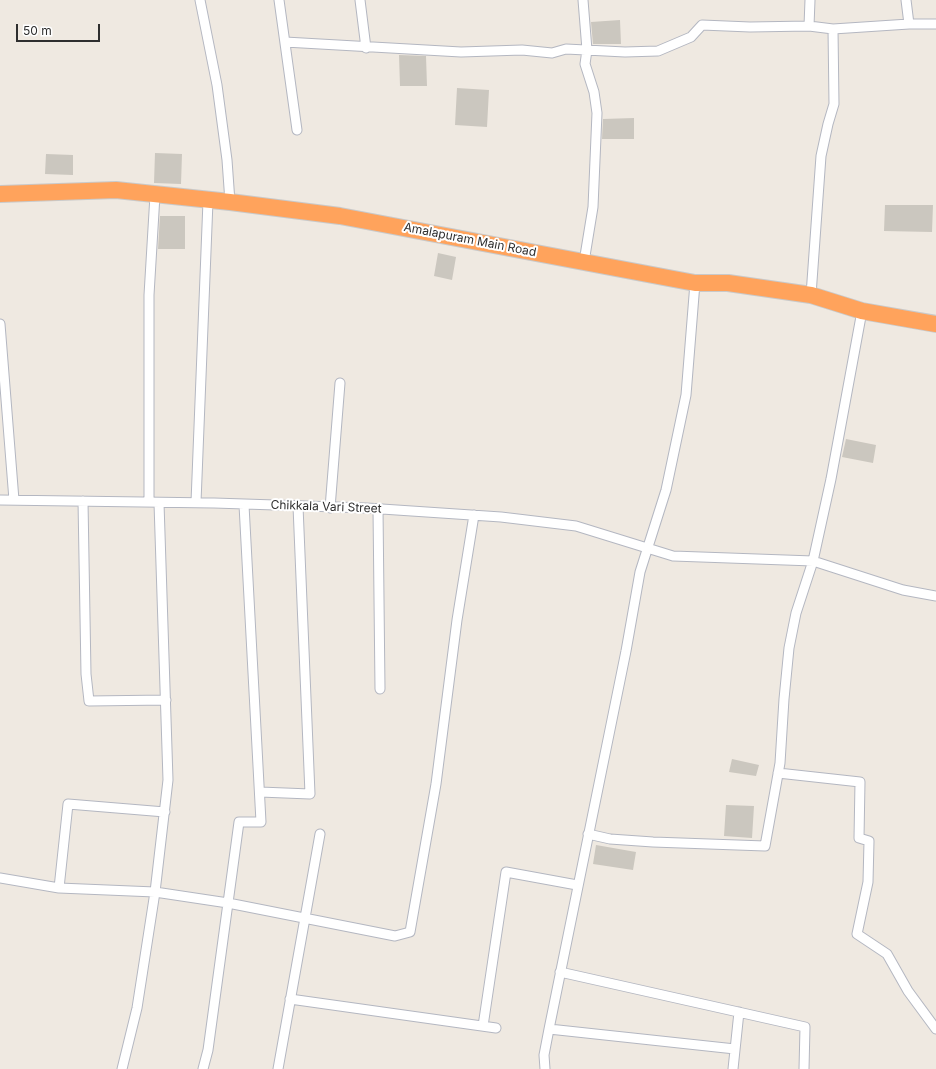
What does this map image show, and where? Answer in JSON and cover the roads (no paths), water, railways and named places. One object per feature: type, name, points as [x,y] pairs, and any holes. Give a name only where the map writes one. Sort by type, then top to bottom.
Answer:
[{"type":"highway","name":"Amalapuram Main Road","points":[[0,194],[116,190],[208,201],[230,202],[340,216],[695,283],[728,283],[812,295],[862,311],[936,324]]},
{"type":"street","points":[[200,0],[217,85],[227,160],[230,202]]},
{"type":"street","points":[[279,0],[297,130]]},
{"type":"street","points":[[360,0],[366,48]]},
{"type":"street","points":[[583,0],[586,50],[585,64],[594,92],[596,113],[595,189],[584,262]]},
{"type":"street","points":[[809,26],[810,0]]},
{"type":"street","points":[[906,0],[909,24]]},
{"type":"street","points":[[285,42],[366,48],[421,49],[461,52],[522,50],[552,53],[566,49],[625,52],[658,51],[691,37],[702,25],[750,27],[809,26],[833,29],[909,24],[936,24]]},
{"type":"street","points":[[812,295],[821,156],[834,104],[833,29]]},
{"type":"street","points":[[149,502],[149,295],[155,195]]},
{"type":"street","points":[[196,502],[208,201]]},
{"type":"street","points":[[545,1069],[544,1056],[549,1029],[577,885],[626,651],[640,572],[666,490],[686,395],[695,283]]},
{"type":"street","points":[[588,834],[610,839],[653,842],[765,846],[778,773],[789,648],[796,613],[813,561],[831,479],[862,311]]},
{"type":"street","points":[[0,324],[14,500]]},
{"type":"street","points":[[330,508],[340,383]]},
{"type":"street","name":"Chikkala Vari Street","points":[[0,500],[159,503],[196,502],[378,509],[501,517],[576,526],[673,556],[813,561],[903,590],[936,596]]},
{"type":"street","points":[[83,501],[86,652],[89,701],[166,700]]},
{"type":"street","points":[[122,1069],[137,1008],[155,892],[168,780],[159,503]]},
{"type":"street","points":[[203,1069],[208,1050],[240,822],[261,822],[244,505]]},
{"type":"street","points":[[260,792],[310,794],[298,506]]},
{"type":"street","points":[[378,509],[380,689]]},
{"type":"street","points":[[0,878],[59,888],[155,892],[228,903],[395,936],[410,932],[436,784],[460,598],[474,515]]},
{"type":"street","points":[[778,773],[860,782],[859,838],[869,841],[868,882],[857,934],[887,954],[908,991],[936,1029]]},
{"type":"street","points":[[59,888],[68,804],[165,812]]},
{"type":"street","points":[[278,1069],[320,834]]},
{"type":"street","points":[[483,1026],[506,872],[577,885]]},
{"type":"street","points":[[560,972],[805,1027],[804,1069]]},
{"type":"street","points":[[290,999],[496,1028]]},
{"type":"street","points":[[733,1069],[738,1012]]},
{"type":"street","points":[[549,1029],[735,1049]]}]
